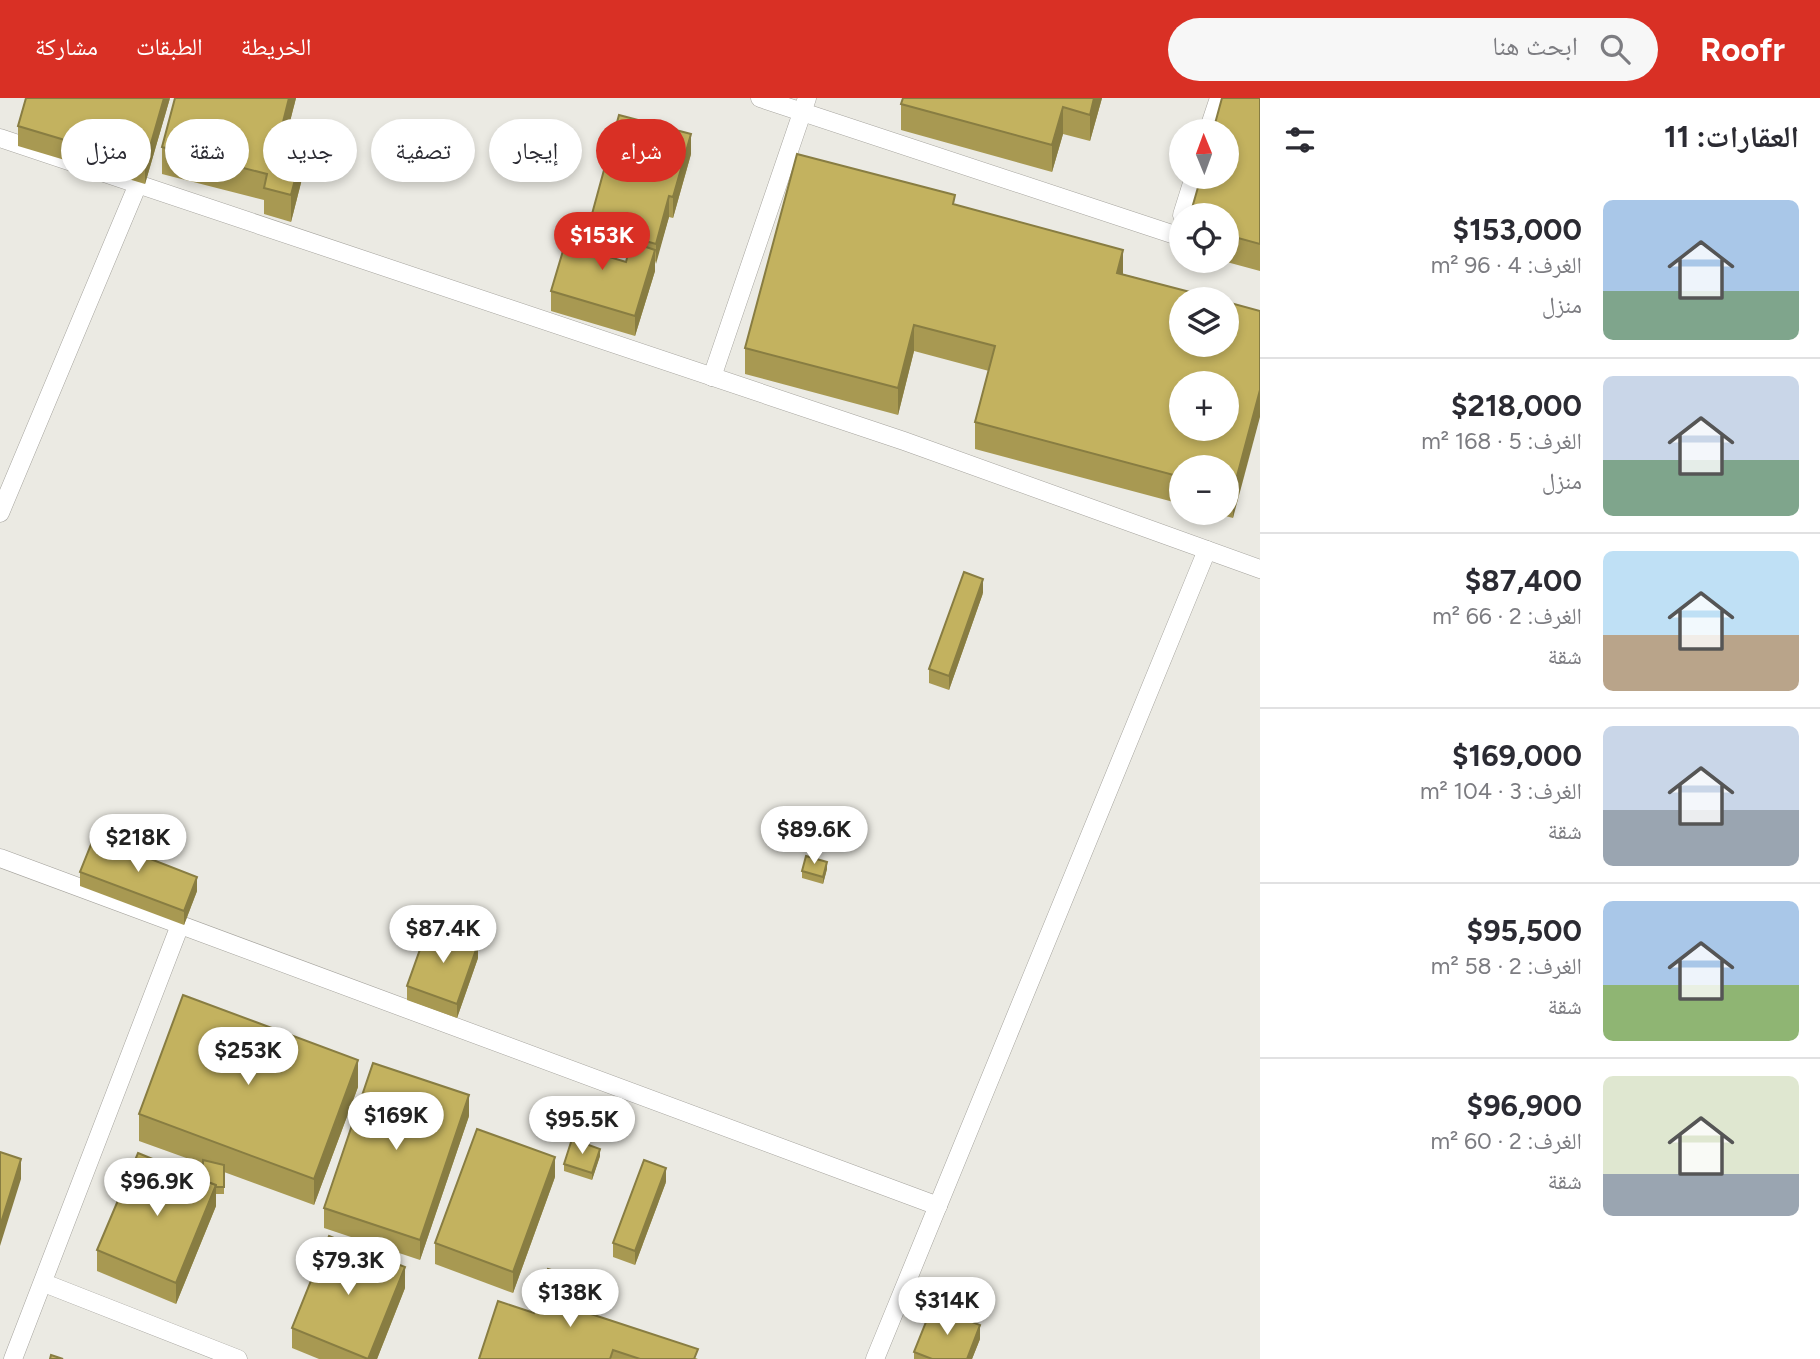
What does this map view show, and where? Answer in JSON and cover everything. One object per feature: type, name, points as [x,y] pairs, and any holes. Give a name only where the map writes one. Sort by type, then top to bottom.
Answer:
[{"type":"lane","points":[[760,98],[804,105],[1169,233]]},
{"type":"lane","points":[[1213,119],[1219,98]]},
{"type":"lane","points":[[712,377],[804,105]]},
{"type":"lane","points":[[10,137],[138,184],[904,441],[1260,569]]},
{"type":"lane","points":[[0,513],[138,184]]},
{"type":"lane","points":[[875,1359],[1206,550]]},
{"type":"lane","points":[[0,858],[938,1206]]},
{"type":"lane","points":[[13,1359],[180,925]]},
{"type":"lane","points":[[44,1283],[238,1359]]},
{"type":"building","points":[[26,98],[164,98],[151,143],[151,119],[61,119],[61,139],[18,126]]},
{"type":"building","points":[[175,98],[289,98],[284,119],[263,119],[263,173],[249,169],[249,119],[169,119]]},
{"type":"building","points":[[903,98],[1094,98],[1090,115],[1063,107],[1052,145],[901,104]]},
{"type":"building","points":[[1222,98],[1260,98],[1260,244],[1239,238],[1239,203],[1193,203],[1198,189],[1239,189],[1239,119],[1216,119]]},
{"type":"building","points":[[619,115],[634,119],[618,119]]},
{"type":"building","points":[[686,133],[691,134],[686,152]]},
{"type":"building","points":[[797,154],[955,195],[953,204],[1123,250],[1117,273],[1171,287],[1169,357],[1239,357],[1239,305],[1260,311],[1260,390],[1239,469],[1239,455],[1169,455],[1169,474],[975,422],[995,346],[914,325],[898,388],[745,348]]},
{"type":"building","points":[[265,182],[294,182],[291,195],[264,188]]},
{"type":"building","points":[[601,182],[677,182],[673,197],[669,196],[656,244],[589,225]]},
{"type":"building","points":[[571,224],[609,235],[603,255],[626,262],[631,242],[655,250],[635,316],[551,291]]},
{"type":"building","points":[[964,572],[983,579],[949,676],[929,669]]},
{"type":"building","points":[[94,837],[197,877],[184,911],[80,872]]},
{"type":"building","points":[[806,856],[827,862],[823,877],[802,871]]},
{"type":"building","points":[[428,927],[478,944],[457,1004],[407,986]]},
{"type":"building","points":[[183,995],[358,1060],[314,1179],[139,1114]]},
{"type":"building","points":[[373,1063],[469,1095],[420,1240],[324,1208]]},
{"type":"building","points":[[477,1129],[555,1157],[513,1272],[435,1243]]},
{"type":"building","points":[[572,1139],[600,1149],[592,1173],[564,1164]]},
{"type":"building","points":[[0,1152],[21,1159],[0,1226]]},
{"type":"building","points":[[138,1153],[216,1185],[176,1283],[97,1250]]},
{"type":"building","points":[[203,1160],[224,1165],[224,1187],[216,1187],[203,1180]]},
{"type":"building","points":[[644,1160],[666,1168],[635,1251],[613,1243]]},
{"type":"building","points":[[329,1236],[405,1267],[368,1359],[292,1328]]},
{"type":"building","points":[[548,1269],[597,1284],[588,1313],[698,1349],[694,1359],[640,1359],[613,1350],[610,1359],[479,1359],[498,1301],[534,1313]]},
{"type":"building","points":[[932,1307],[980,1325],[967,1359],[932,1359],[914,1352]]}]
